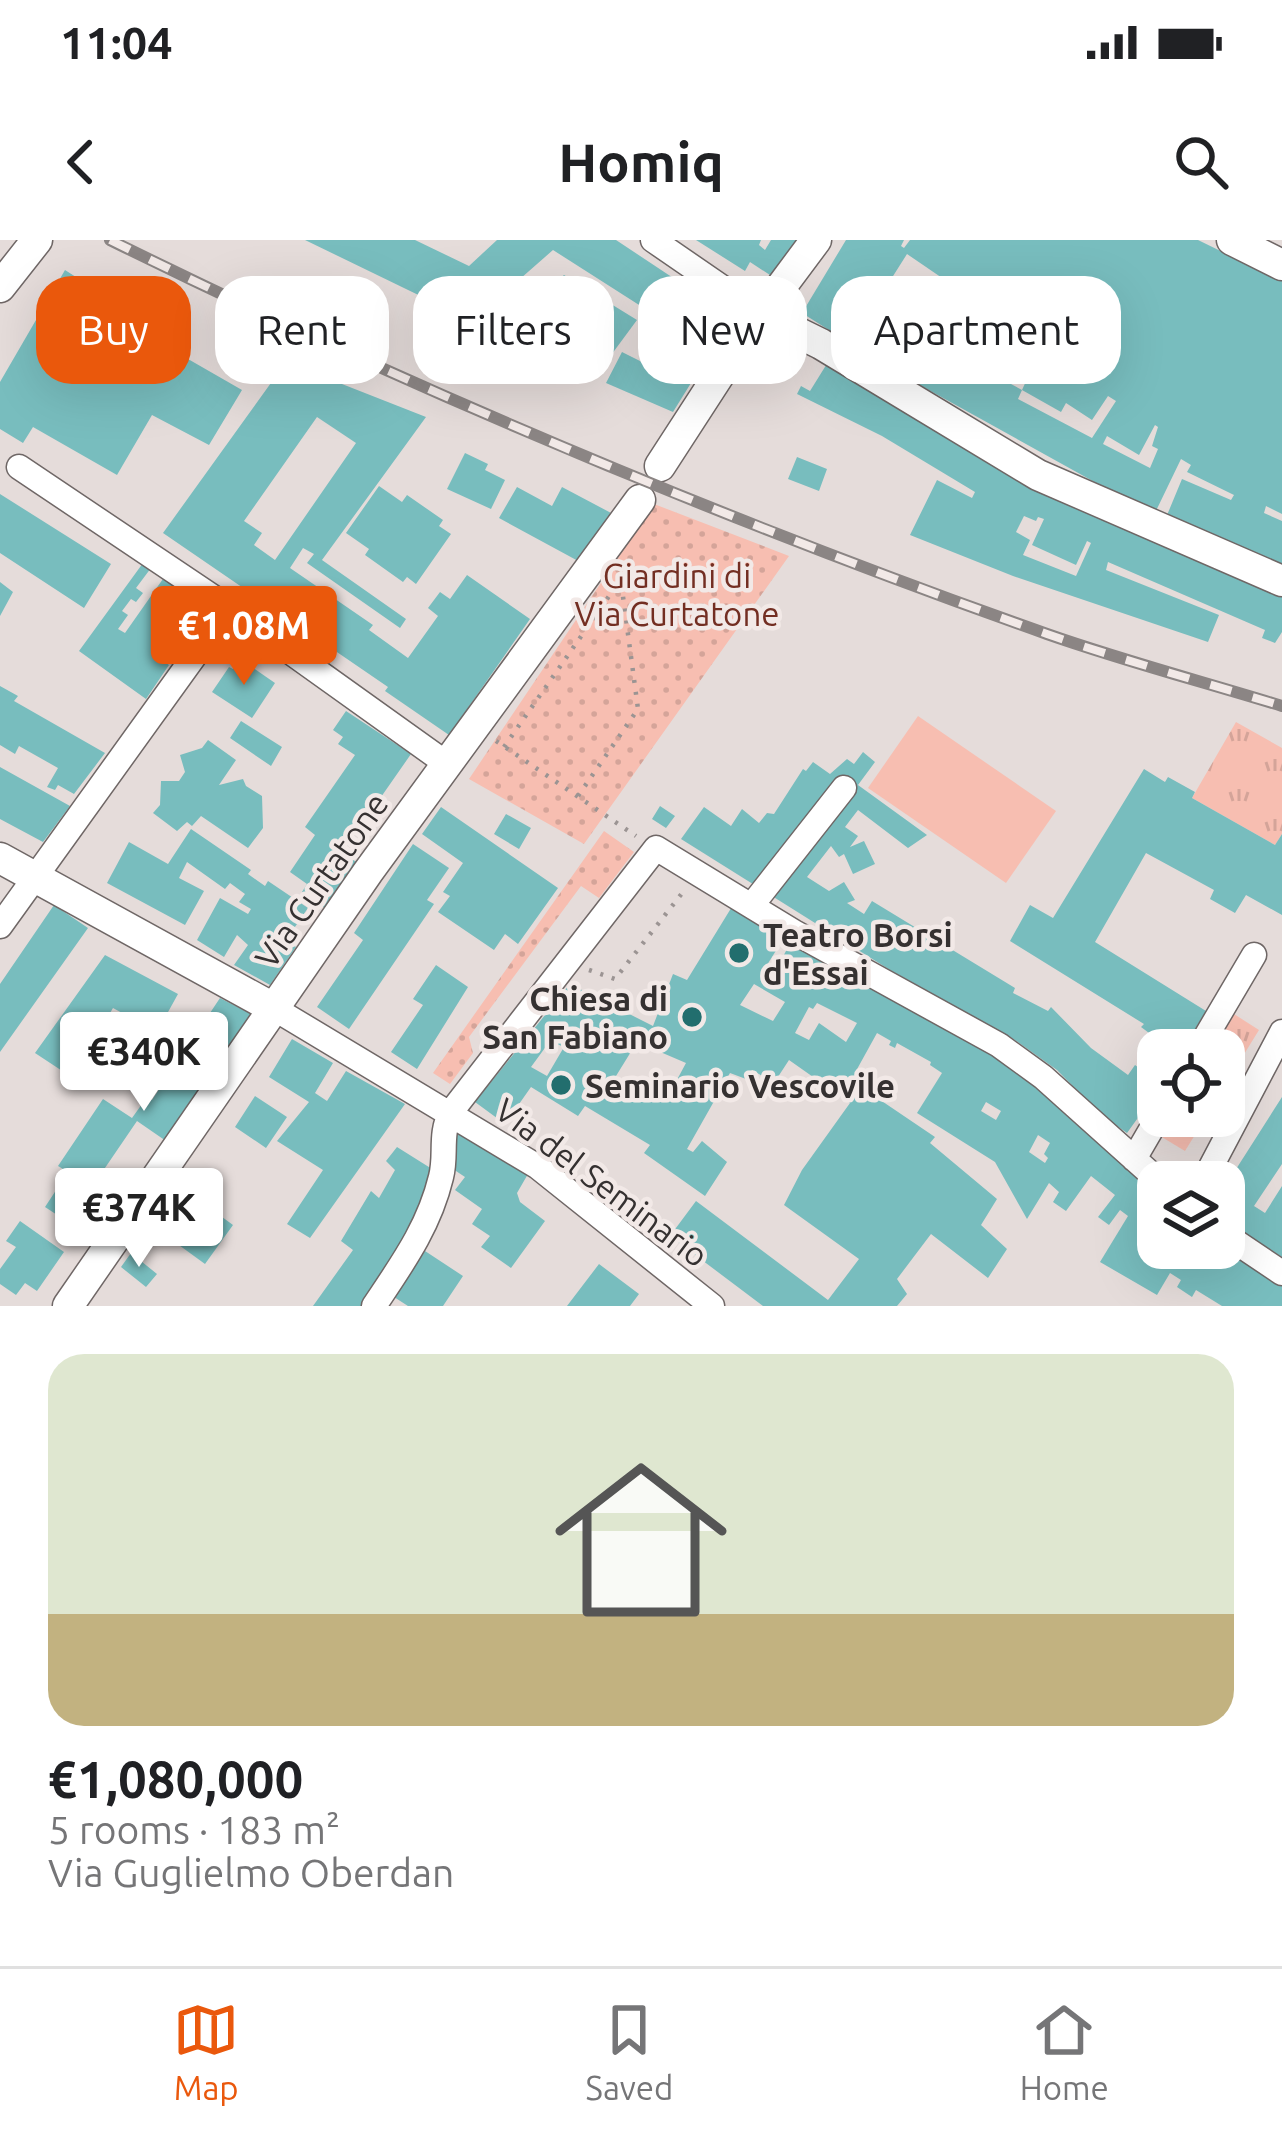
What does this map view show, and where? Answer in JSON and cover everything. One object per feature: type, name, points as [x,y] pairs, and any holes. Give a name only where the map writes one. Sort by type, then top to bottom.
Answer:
[{"type":"street","points":[[0,287],[37,240]]},
{"type":"street","points":[[653,240],[705,276]]},
{"type":"street","points":[[790,276],[816,240]]},
{"type":"street","points":[[1232,240],[1282,265]]},
{"type":"street","points":[[807,337],[1037,475],[1282,580]]},
{"type":"street","points":[[660,466],[713,384]]},
{"type":"street","points":[[19,467],[229,608],[447,764]]},
{"type":"street","name":"Via Curtatone","points":[[68,1306],[368,872],[640,500]]},
{"type":"street","points":[[0,926],[229,608]]},
{"type":"street","points":[[752,905],[844,788]]},
{"type":"street","points":[[374,1306],[425,1227],[443,1169],[441,1141],[451,1112],[656,848],[999,1045],[1043,1077],[1137,1162]]},
{"type":"street","points":[[0,858],[275,1009]]},
{"type":"street","points":[[1210,1029],[1254,955]]},
{"type":"street","name":"Via del Seminario","points":[[275,1009],[538,1167],[712,1306]]},
{"type":"street","points":[[1215,1161],[1282,1032]]},
{"type":"street","points":[[1124,1150],[1137,1137]]},
{"type":"street","points":[[1245,1248],[1282,1273]]},
{"type":"path","points":[[578,796],[638,710],[622,578],[609,546]]},
{"type":"path","points":[[504,747],[622,578]]},
{"type":"path","points":[[475,727],[656,848]]},
{"type":"path","points":[[569,964],[615,979],[698,873]]},
{"type":"green space","name":"Giardini di Via Curtatone","points":[[654,504],[789,556],[584,844],[469,779]]},
{"type":"green space","points":[[918,716],[1056,811],[1006,883],[868,788]]},
{"type":"green space","points":[[1236,722],[1282,748],[1282,834],[1275,845],[1192,798]]},
{"type":"green space","points":[[604,831],[634,852],[599,898],[581,886],[469,1037],[473,1053],[450,1084],[433,1073]]},
{"type":"green space","points":[[1234,1014],[1259,1030],[1245,1053],[1245,1029],[1225,1029]]},
{"type":"green space","points":[[1162,1137],[1194,1137],[1185,1151]]},
{"type":"building","points":[[305,240],[415,240],[469,266],[497,240],[616,240],[670,276],[638,276],[638,304],[614,289],[614,276],[594,276],[553,250],[523,276],[413,276],[413,292],[389,281],[389,276],[379,276]]},
{"type":"building","points":[[696,240],[761,240],[759,245],[765,250],[771,240],[799,240],[774,276],[750,262],[745,271]]},
{"type":"building","points":[[846,240],[904,240],[904,248],[910,240],[1198,240],[1282,281],[1282,514],[1266,506],[1264,513],[1282,521],[1282,569],[1165,520],[1182,479],[1231,500],[1234,495],[1187,472],[1191,465],[1181,459],[1154,515],[918,384],[1011,384],[1022,390],[1025,384],[1121,384],[1121,276],[939,276],[907,254],[893,276],[831,276],[831,331],[807,316],[807,305]],"holes":[[[1022,390],[1061,412],[1066,403],[1092,420],[1108,396],[1116,401],[1092,438],[1018,399]],[[1155,425],[1152,446],[1158,449],[1150,468],[1103,444],[1107,436],[1139,455]]]},
{"type":"building","points":[[614,306],[637,320],[614,351]]},
{"type":"building","points":[[36,320],[36,384],[191,384],[191,361],[215,374],[215,384],[242,390],[209,445],[152,415],[117,475],[33,427],[23,443],[0,429],[0,382]]},
{"type":"building","points":[[622,352],[638,360],[638,384],[690,384],[673,412],[608,384],[614,384],[614,368]]},
{"type":"building","points":[[831,357],[831,384],[891,384],[1282,587],[1282,632],[1275,643],[1262,638],[1265,630],[1108,562],[1106,570],[1219,615],[1208,642],[1013,576],[910,535],[937,480],[972,498],[975,492],[882,436],[797,394],[801,386],[810,391]],"holes":[[[1024,516],[1036,521],[1044,519],[1032,545],[1076,565],[1087,541],[1091,543],[1076,576],[1023,555],[1030,540],[1016,532]]]},
{"type":"building","points":[[270,384],[342,384],[426,417],[322,560],[406,619],[400,628],[307,563],[314,554],[303,548],[290,568],[373,625],[369,630],[408,658],[438,616],[428,608],[440,592],[450,599],[467,575],[530,619],[449,735],[385,691],[388,687],[163,533]],"holes":[[[317,417],[356,443],[275,560],[254,545],[262,533],[244,521]]]},
{"type":"building","points":[[465,453],[488,464],[485,470],[505,480],[491,509],[447,489]]},
{"type":"building","points":[[797,457],[827,469],[819,491],[788,479]]},
{"type":"building","points":[[379,486],[402,502],[407,495],[443,520],[439,526],[451,534],[416,584],[407,577],[403,582],[365,555],[369,549],[346,533]]},
{"type":"building","points":[[517,487],[552,506],[562,487],[613,514],[580,562],[499,518]]},
{"type":"building","points":[[0,494],[111,564],[84,608],[0,553]]},
{"type":"building","points":[[143,563],[151,568],[136,588],[143,593],[122,611],[128,615],[118,629],[125,633],[165,576],[199,600],[157,657],[169,665],[146,699],[79,651]]},
{"type":"building","points":[[0,582],[13,592],[0,616]]},
{"type":"building","points":[[240,659],[275,683],[252,718],[212,692]]},
{"type":"building","points":[[0,686],[18,696],[14,701],[105,753],[74,794],[58,785],[55,790],[47,787],[58,768],[19,746],[15,754],[0,745]]},
{"type":"building","points":[[346,711],[411,754],[342,853],[358,863],[326,909],[302,892],[307,884],[290,872],[315,835],[305,827],[355,755],[338,744],[343,737],[333,730]]},
{"type":"building","points":[[241,721],[282,747],[271,766],[230,738]]},
{"type":"building","points":[[208,740],[236,760],[219,785],[243,779],[262,796],[263,828],[248,848],[201,816],[192,826],[187,822],[177,831],[153,813],[160,805],[161,781],[179,781],[185,772],[180,755],[202,748]]},
{"type":"building","points":[[863,752],[875,762],[858,785],[927,835],[908,848],[858,810],[845,827],[858,836],[850,847],[864,841],[875,864],[853,874],[844,854],[839,857],[831,846],[807,877],[829,891],[844,882],[855,900],[847,903],[864,914],[872,901],[1015,988],[1013,993],[1048,1011],[1051,1007],[1091,1048],[1128,1075],[1137,1066],[1137,1119],[1127,1133],[1100,1114],[1057,1070],[1012,1038],[890,970],[681,839],[704,807],[731,826],[742,809],[759,823],[767,813],[774,814],[803,769],[813,762],[830,774],[847,759],[854,764]]},
{"type":"building","points":[[0,767],[70,806],[43,842],[0,819]]},
{"type":"building","points":[[1144,769],[1195,792],[1192,798],[1275,845],[1282,834],[1282,915],[1246,895],[1235,913],[1210,899],[1214,890],[1146,853],[1095,942],[1206,1011],[1195,1029],[1144,1029],[1144,1024],[1010,941],[1030,905],[1053,918]]},
{"type":"building","points":[[660,806],[675,816],[666,828],[652,819]]},
{"type":"building","points":[[441,807],[558,888],[518,944],[505,934],[494,950],[438,912],[450,896],[443,892],[463,863],[422,834]]},
{"type":"building","points":[[506,814],[531,828],[519,849],[494,834]]},
{"type":"building","points":[[191,829],[251,870],[248,874],[265,886],[268,881],[308,908],[286,940],[296,947],[270,985],[234,965],[248,945],[237,935],[224,957],[197,940],[220,898],[248,914],[251,909],[239,902],[245,894],[230,883],[225,889],[187,862],[179,878],[204,891],[185,925],[107,883],[129,842],[168,864]]},
{"type":"building","points":[[413,844],[449,868],[427,900],[434,904],[349,1029],[317,1007],[363,940],[354,933]]},
{"type":"building","points":[[54,905],[88,928],[0,1052],[0,984]]},
{"type":"building","points":[[733,905],[787,933],[762,973],[767,977],[771,979],[794,936],[998,1050],[1137,1170],[1137,1269],[1245,1269],[1245,1260],[1282,1280],[1282,1306],[1222,1306],[1196,1290],[1192,1297],[1177,1287],[1181,1280],[1170,1273],[1157,1295],[1100,1262],[1128,1216],[1120,1210],[1109,1225],[1098,1217],[1115,1195],[1091,1176],[1066,1211],[1053,1202],[1059,1192],[1049,1183],[1027,1219],[995,1162],[917,1113],[942,1073],[897,1043],[895,1048],[889,1045],[891,1041],[877,1033],[856,1071],[871,1083],[864,1089],[935,1137],[930,1143],[997,1199],[981,1225],[1007,1249],[988,1278],[931,1234],[897,1279],[907,1294],[897,1306],[763,1306],[670,1236],[696,1201],[828,1300],[859,1259],[784,1205],[802,1170],[850,1103],[789,1060],[774,1083],[752,1070],[746,1079],[730,1073],[687,1149],[693,1152],[702,1141],[727,1162],[705,1196],[644,1153],[650,1145],[585,1106],[578,1116],[531,1087],[505,1124],[475,1102],[570,984],[653,1026],[673,974],[687,980]],"holes":[[[754,984],[785,1002],[773,1021],[740,1005]],[[817,1003],[857,1023],[846,1042],[819,1023],[809,1040],[795,1033],[809,1007]],[[550,1041],[564,1047],[547,1076],[531,1067]],[[637,1042],[686,1063],[665,1102],[616,1076]],[[986,1102],[1001,1111],[996,1120],[981,1111]],[[1038,1135],[1050,1143],[1045,1163],[1029,1152]]]},
{"type":"building","points":[[105,955],[178,994],[157,1032],[113,1008],[91,1045],[108,1055],[85,1086],[35,1053]]},
{"type":"building","points":[[436,965],[468,987],[417,1069],[391,1052],[423,1005],[413,999]]},
{"type":"building","points":[[220,998],[253,1015],[166,1141],[137,1121],[92,1187],[104,1194],[80,1230],[45,1207],[68,1172],[58,1166],[103,1099],[132,1118],[147,1097],[152,1100]]},
{"type":"building","points":[[292,1039],[333,1063],[315,1093],[327,1101],[346,1071],[405,1104],[310,1238],[287,1224],[323,1170],[277,1141],[309,1102],[269,1077]]},
{"type":"building","points":[[255,1096],[287,1117],[266,1148],[235,1127]]},
{"type":"building","points":[[1282,1097],[1282,1164],[1254,1206],[1265,1213],[1282,1186],[1282,1257],[1245,1235],[1245,1161],[1241,1161]]},
{"type":"building","points":[[459,1130],[528,1174],[517,1193],[520,1202],[545,1221],[511,1268],[481,1247],[490,1236],[472,1224],[482,1209],[455,1190],[465,1177],[447,1165]]},
{"type":"building","points":[[397,1147],[440,1174],[369,1306],[313,1306],[353,1250],[341,1241],[371,1191],[379,1198],[395,1170],[386,1161]]},
{"type":"building","points":[[196,1198],[233,1225],[205,1264],[172,1240]]},
{"type":"building","points":[[20,1221],[64,1252],[37,1291],[25,1283],[16,1295],[0,1284],[0,1269],[16,1247],[6,1241]]},
{"type":"building","points":[[425,1251],[463,1276],[443,1306],[408,1306],[394,1297]]},
{"type":"building","points":[[131,1253],[157,1274],[146,1287],[121,1267]]},
{"type":"building","points":[[599,1264],[639,1294],[630,1306],[567,1306]]},
{"type":"railway","points":[[110,240],[456,401],[808,546],[1047,634],[1282,706]]},
{"type":"place","name":"Teatro Borsi d'Essai","points":[[739,953]]},
{"type":"place","name":"Chiesa di San Fabiano","points":[[692,1017]]},
{"type":"place","name":"Seminario Vescovile","points":[[561,1085]]}]
